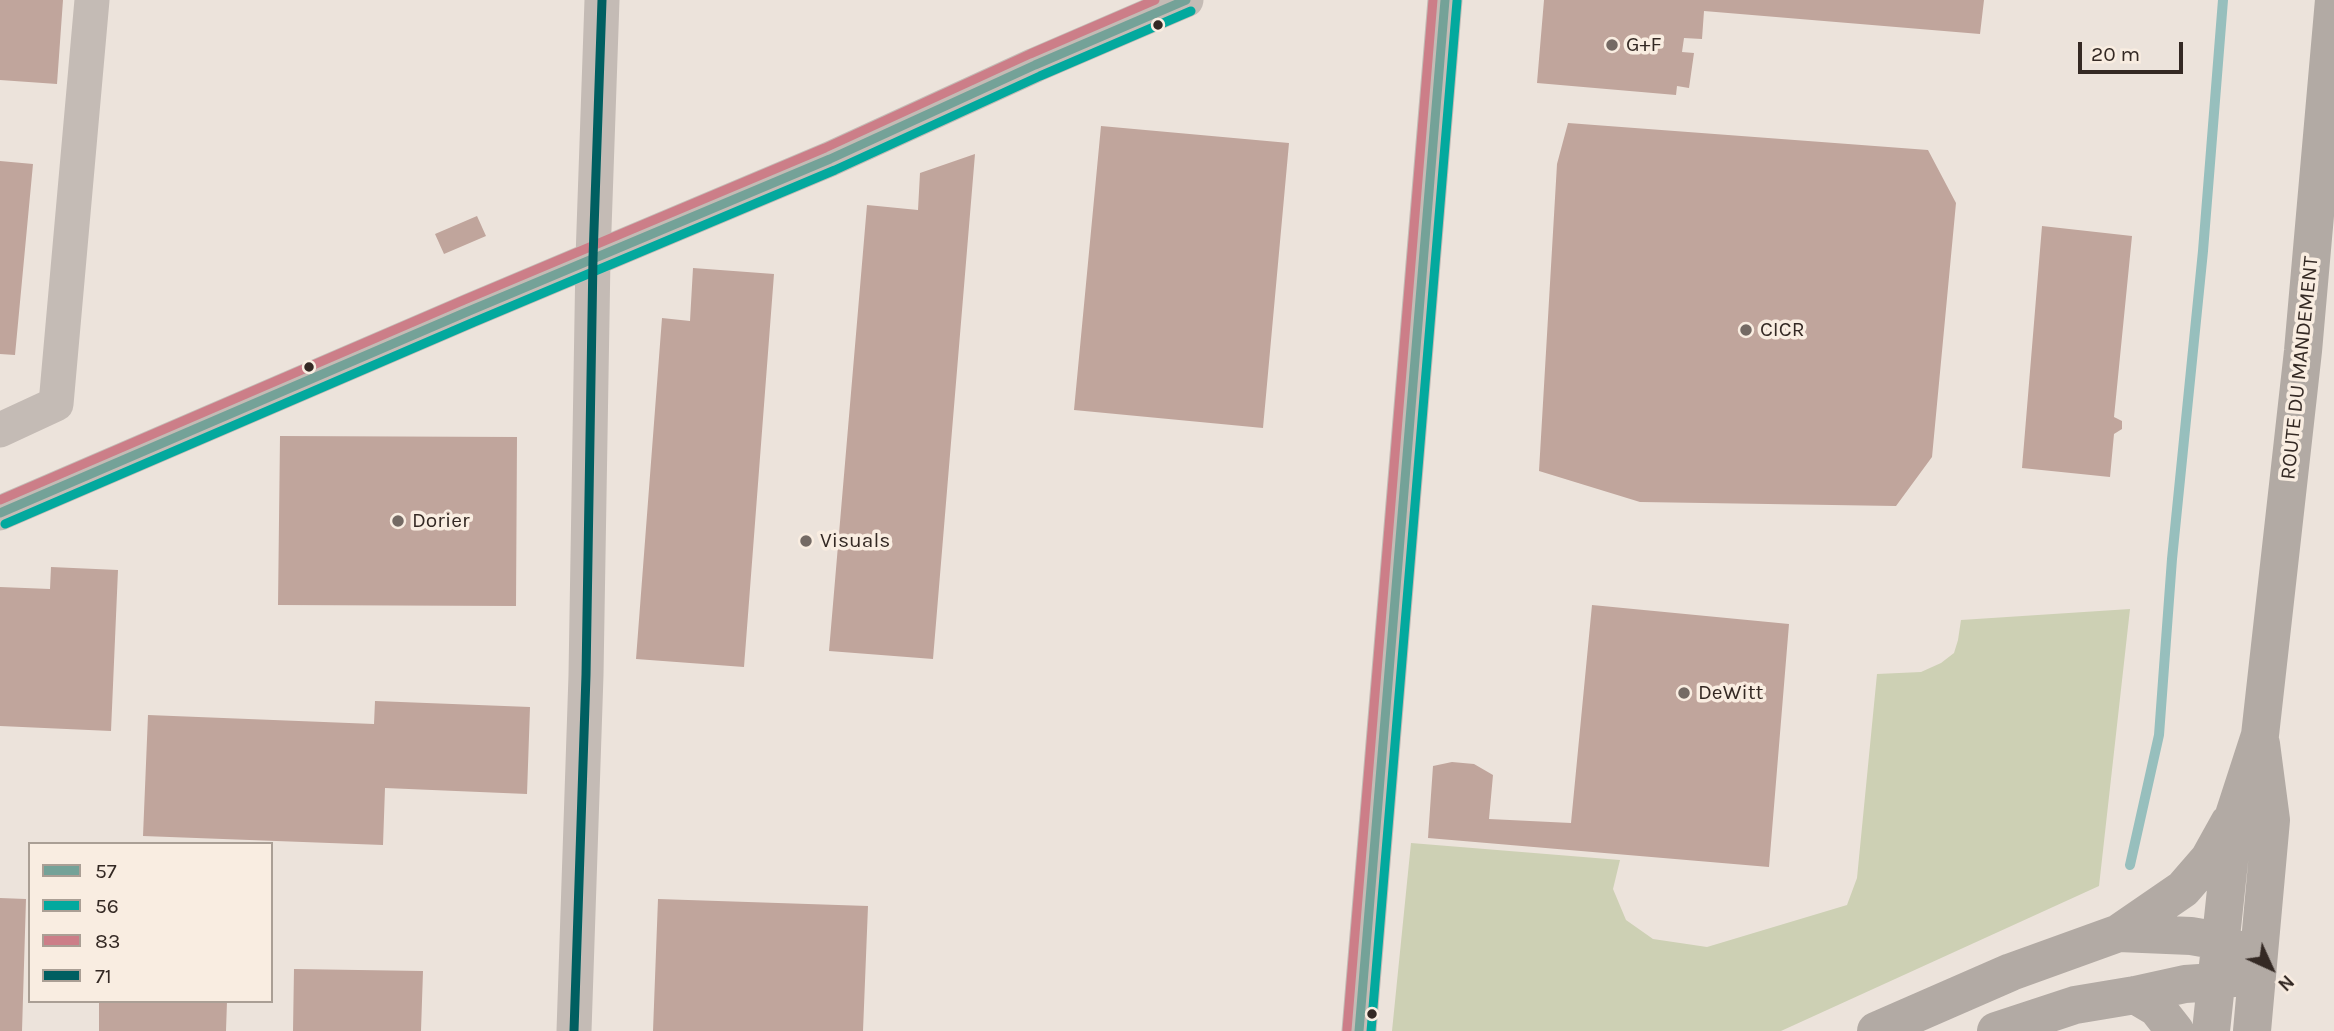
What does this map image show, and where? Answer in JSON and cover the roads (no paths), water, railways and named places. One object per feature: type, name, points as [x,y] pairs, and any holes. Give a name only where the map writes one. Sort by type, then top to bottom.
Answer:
[{"type":"main road","name":"ROUTE DU MANDEMENT","points":[[2211,1031],[2234,816],[2260,735],[2303,351],[2333,0]]},
{"type":"main road","name":"ROUTE DU MANDEMENT","points":[[2252,1031],[2271,820],[2260,735]]},
{"type":"main road","points":[[1876,1031],[2011,972],[2119,933],[2192,881],[2209,859],[2234,816]]},
{"type":"main road","points":[[1996,1031],[2075,1005],[2185,984],[2236,978],[2257,964],[2239,949],[2220,941],[2191,936],[2119,933]]},
{"type":"main road","points":[[2135,995],[2157,1008],[2175,1031]]},
{"type":"street","points":[[0,430],[56,404],[92,0]]},
{"type":"street","points":[[574,1031],[587,662],[593,258],[602,0]]},
{"type":"street","points":[[0,513],[830,159],[1035,65],[1186,0]]},
{"type":"street","points":[[1359,1031],[1445,0]]},
{"type":"waterway","points":[[2130,865],[2159,735],[2172,559],[2203,251],[2223,0]]},
{"type":"place","name":"G+F","points":[[1612,45]]},
{"type":"place","name":"CICR","points":[[1746,330]]},
{"type":"place","name":"Dorier","points":[[398,521]]},
{"type":"place","name":"Visuals","points":[[806,541]]},
{"type":"place","name":"DeWitt","points":[[1684,693]]}]
